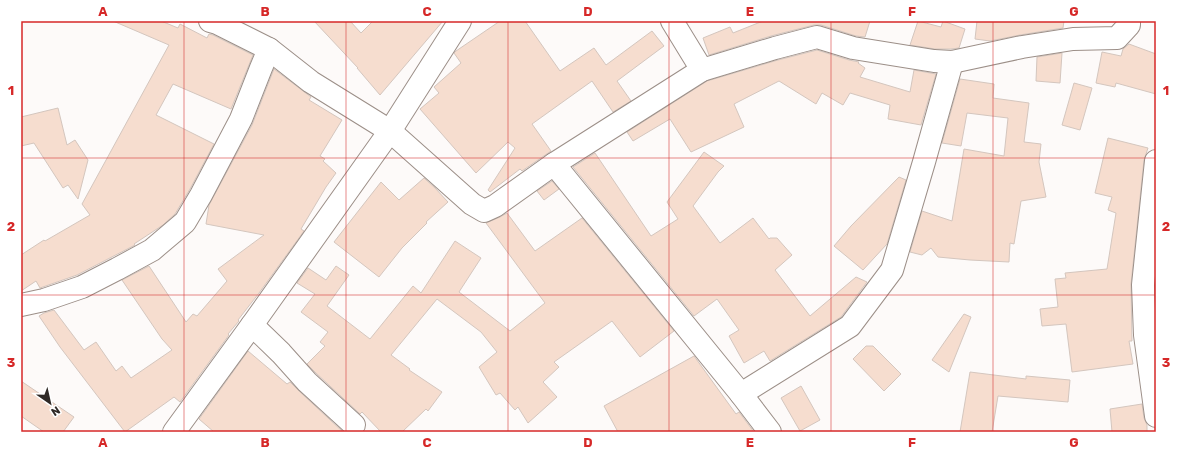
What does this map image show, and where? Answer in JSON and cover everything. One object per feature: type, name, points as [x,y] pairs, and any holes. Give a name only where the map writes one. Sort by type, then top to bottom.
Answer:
[{"type":"street","points":[[210,21],[270,49],[310,82],[390,131],[472,204],[484,211],[495,206],[554,164],[702,70],[776,48],[817,37],[853,48],[934,61],[952,62],[1022,47],[1073,39],[1117,38],[1129,25],[1129,21]]},
{"type":"street","points":[[174,432],[390,131],[460,21]]},
{"type":"street","points":[[672,21],[702,70]]},
{"type":"street","points":[[21,305],[44,300],[82,287],[152,250],[185,222],[201,196],[240,119],[270,49]]},
{"type":"street","points":[[741,394],[850,326],[892,270],[952,62]]},
{"type":"street","points":[[1156,161],[1143,285],[1145,335],[1156,416]]},
{"type":"street","points":[[554,164],[741,394],[770,432]]},
{"type":"street","points":[[252,325],[281,353],[307,382],[354,425]]},
{"type":"building","points":[[113,21],[161,21],[178,28],[180,24],[207,38],[209,34],[213,35],[253,55],[231,109],[173,84],[156,115],[214,144],[175,214],[163,225],[134,244],[135,245],[77,275],[40,288],[36,281],[21,291],[21,255],[44,240],[45,241],[90,215],[82,204],[169,45]]},
{"type":"building","points":[[314,21],[350,21],[361,33],[373,21],[443,21],[380,95],[358,68]]},
{"type":"building","points":[[500,21],[525,21],[560,71],[594,48],[606,65],[652,31],[664,46],[617,81],[631,101],[613,112],[592,81],[532,124],[551,151],[522,171],[520,169],[490,192],[488,190],[515,148],[508,142],[476,173],[420,109],[439,93],[434,87],[461,63],[454,53]]},
{"type":"building","points":[[763,21],[870,21],[865,37],[856,36],[821,25],[814,25],[771,36],[709,55],[703,38],[730,27],[733,33]]},
{"type":"building","points":[[918,21],[941,27],[943,21],[965,29],[959,48],[935,49],[910,45]]},
{"type":"building","points":[[977,21],[1064,21],[1063,28],[990,41],[975,39]]},
{"type":"building","points":[[1129,44],[1156,54],[1156,94],[1116,83],[1115,87],[1096,83],[1102,52],[1121,56],[1123,49]]},
{"type":"building","points":[[817,50],[859,62],[858,63],[865,68],[860,77],[910,92],[914,70],[936,74],[921,125],[888,119],[890,105],[850,93],[843,105],[822,93],[816,104],[779,81],[734,104],[744,127],[691,152],[670,119],[633,141],[627,132],[707,81]]},
{"type":"building","points":[[1062,53],[1060,83],[1036,81],[1037,57]]},
{"type":"building","points":[[274,69],[311,97],[309,100],[342,120],[320,156],[325,159],[323,161],[336,173],[301,229],[304,231],[180,402],[174,397],[125,432],[60,347],[39,316],[54,310],[84,350],[96,342],[116,371],[122,366],[131,378],[172,350],[162,339],[122,280],[149,266],[186,322],[193,314],[197,316],[227,281],[218,269],[264,235],[206,224],[209,205],[252,125]]},
{"type":"building","points":[[960,79],[994,84],[993,98],[1029,103],[1024,142],[1041,144],[1039,162],[1046,197],[1021,201],[1014,244],[1010,243],[1009,262],[938,257],[931,248],[922,255],[910,252],[922,211],[952,221],[964,149],[1004,156],[1008,118],[967,113],[961,146],[942,143]]},
{"type":"building","points":[[1074,83],[1092,88],[1080,130],[1062,125]]},
{"type":"building","points":[[58,108],[67,145],[75,140],[88,160],[78,199],[68,185],[63,188],[34,143],[21,146],[21,117]]},
{"type":"building","points":[[1108,138],[1148,148],[1144,160],[1131,284],[1132,341],[1129,341],[1133,364],[1072,372],[1066,324],[1042,326],[1040,309],[1058,307],[1055,279],[1066,278],[1065,273],[1107,269],[1116,213],[1108,210],[1112,197],[1095,193]]},
{"type":"building","points":[[704,152],[724,166],[693,206],[720,243],[753,218],[769,239],[777,238],[792,255],[775,270],[810,316],[856,277],[867,282],[841,317],[770,361],[764,351],[744,363],[729,336],[739,330],[717,299],[694,316],[573,167],[595,153],[651,236],[678,219],[667,202]]},
{"type":"building","points":[[899,177],[906,180],[887,244],[863,270],[834,246],[851,226]]},
{"type":"building","points":[[424,178],[448,202],[426,222],[427,223],[402,248],[379,277],[334,242],[381,182],[399,200]]},
{"type":"building","points":[[552,181],[559,189],[544,200],[537,191]]},
{"type":"building","points":[[507,213],[535,251],[582,218],[674,331],[640,357],[612,321],[554,362],[559,367],[543,382],[557,397],[528,423],[518,407],[515,410],[500,393],[496,395],[479,367],[497,352],[481,332],[437,299],[391,355],[410,369],[409,370],[442,392],[428,411],[426,409],[402,432],[381,432],[362,412],[360,414],[307,364],[325,346],[320,342],[328,332],[301,312],[315,294],[297,283],[308,268],[326,280],[336,266],[349,275],[327,306],[370,339],[413,286],[421,293],[455,241],[481,258],[459,292],[510,331],[545,303],[486,223]]},
{"type":"building","points":[[964,314],[971,317],[949,372],[932,360]]},
{"type":"building","points":[[866,346],[873,346],[901,374],[884,391],[853,359]]},
{"type":"building","points":[[248,351],[287,384],[290,382],[342,431],[214,432],[199,419]]},
{"type":"building","points":[[694,356],[736,414],[739,412],[754,432],[618,432],[604,406]]},
{"type":"building","points":[[970,372],[1026,379],[1026,376],[1070,380],[1068,402],[998,396],[992,432],[960,432]]},
{"type":"building","points":[[21,381],[74,417],[63,432],[44,432],[21,416]]},
{"type":"building","points":[[801,386],[820,420],[800,431],[781,398]]},
{"type":"building","points":[[1142,404],[1144,418],[1147,425],[1147,432],[1112,432],[1110,409]]}]
